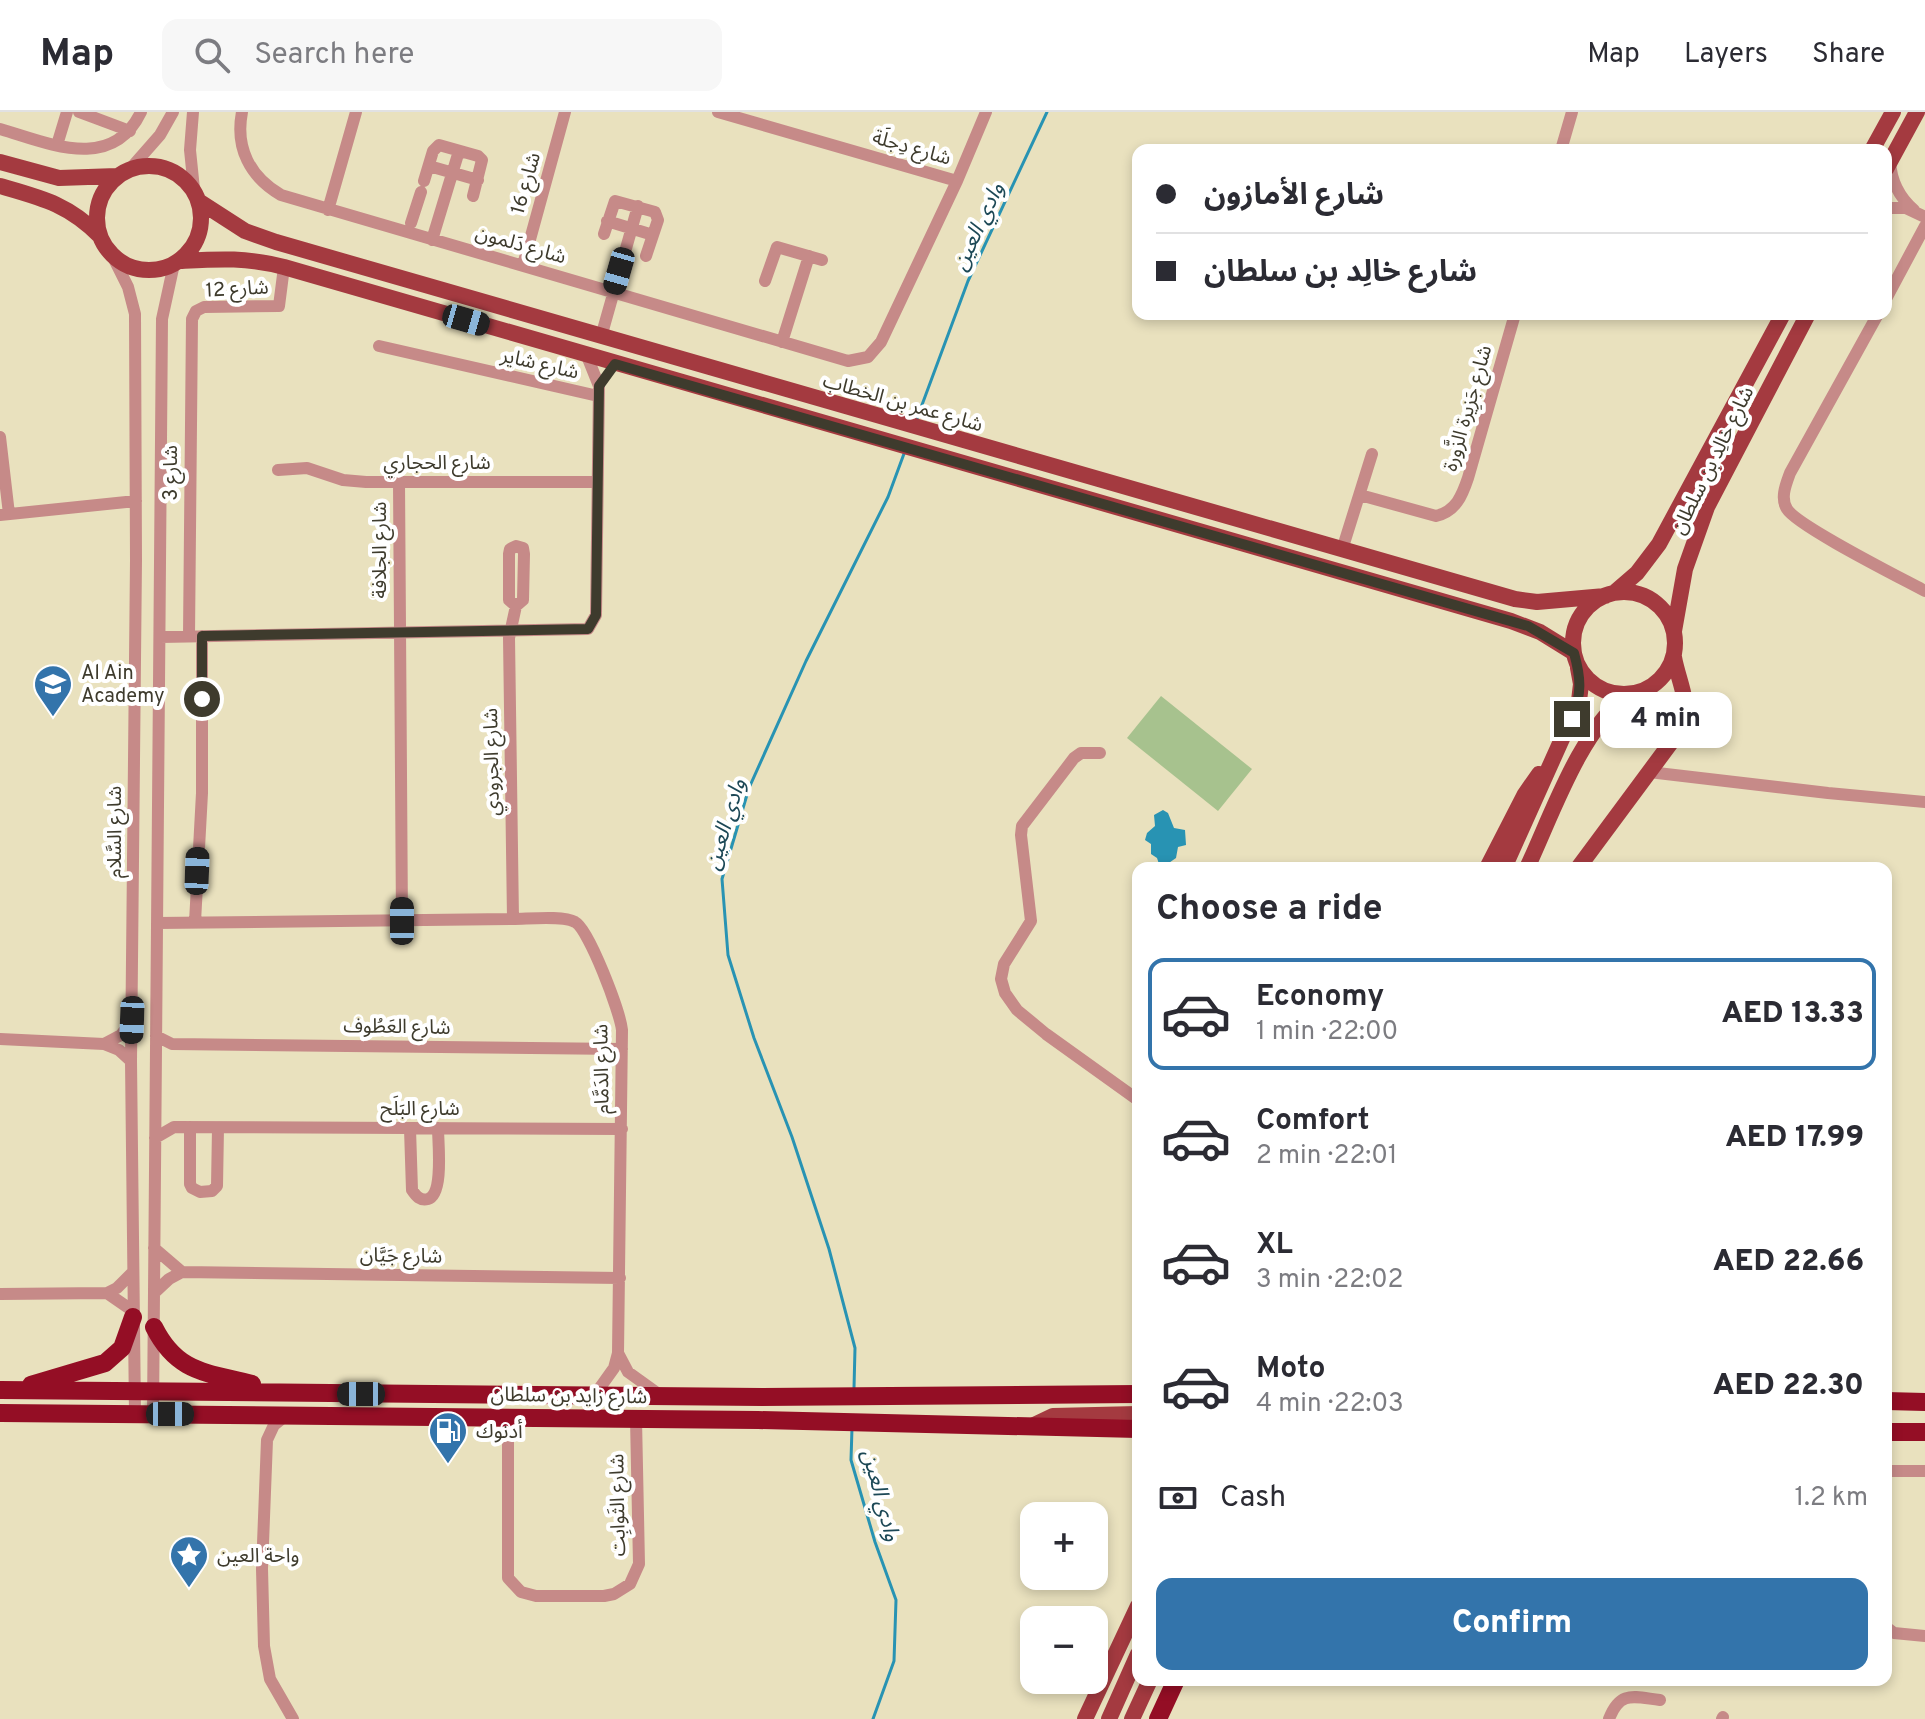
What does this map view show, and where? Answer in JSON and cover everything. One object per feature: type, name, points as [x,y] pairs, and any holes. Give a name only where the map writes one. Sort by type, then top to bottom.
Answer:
[{"type":"highway","points":[[20,1390],[49,1378],[105,1363],[122,1348],[133,1314]]},
{"type":"highway","points":[[154,1327],[167,1350],[184,1365],[274,1391]]},
{"type":"highway","name":"شارع زايد بن سلطان","points":[[0,1390],[762,1397],[1132,1394]]},
{"type":"highway","points":[[1892,1401],[1925,1402]]},
{"type":"highway","name":"شارع زايد بن سلطان","points":[[0,1413],[508,1416],[1132,1429]]},
{"type":"highway","points":[[1106,1428],[1132,1439]]},
{"type":"highway","points":[[1892,1432],[1925,1432]]},
{"type":"highway","points":[[1155,1719],[1169,1686]]},
{"type":"main road","points":[[1875,144],[1893,112]]},
{"type":"main road","points":[[1892,158],[1917,112]]},
{"type":"main road","points":[[0,162],[59,178],[124,172],[148,165],[166,167],[182,176],[197,195],[202,218],[199,235],[191,249],[177,262],[162,269],[135,268],[112,255],[100,236],[75,213],[0,186]]},
{"type":"main road","points":[[100,236],[97,223],[101,197],[124,172]]},
{"type":"main road","name":"شارع عمر بن الخطاب","points":[[197,195],[230,223],[257,236],[1515,599],[1537,602],[1610,594]]},
{"type":"main road","points":[[177,262],[229,258],[284,267],[1528,626],[1575,658],[1592,683],[1614,693],[1627,694],[1651,687],[1661,679],[1674,657]]},
{"type":"main road","name":"شارع خالِد بن سلطان","points":[[1610,594],[1637,573],[1659,544],[1780,320]]},
{"type":"main road","name":"شارع خالِد بن سلطان","points":[[1674,631],[1685,569],[1695,535],[1805,320]]},
{"type":"main road","points":[[1507,862],[1565,737],[1581,692],[1575,658],[1576,625],[1583,613],[1610,594],[1630,592],[1658,604],[1668,616],[1674,631],[1674,657],[1687,712],[1684,725],[1582,862]]},
{"type":"main road","points":[[1530,862],[1593,731],[1608,710],[1627,694]]},
{"type":"main road","points":[[1490,862],[1525,794],[1565,737]]},
{"type":"main road","points":[[1032,1426],[1048,1417],[1060,1415],[1132,1414]]},
{"type":"main road","points":[[1085,1719],[1132,1619]]},
{"type":"main road","points":[[1109,1719],[1132,1667]]},
{"type":"main road","points":[[1132,1719],[1147,1686]]},
{"type":"street","points":[[57,145],[67,112]]},
{"type":"street","points":[[79,112],[130,131]]},
{"type":"street","points":[[0,129],[77,149],[99,148],[130,131],[141,112]]},
{"type":"street","points":[[124,172],[160,135],[173,112]]},
{"type":"street","points":[[193,112],[190,150],[197,195]]},
{"type":"street","name":"شارع دَلمون","points":[[242,112],[242,151],[253,172],[281,195],[848,361],[868,357],[875,352],[957,181],[986,112]]},
{"type":"street","points":[[328,210],[356,112]]},
{"type":"street","name":"شارع 16","points":[[523,265],[565,112]]},
{"type":"street","name":"شارع دِجلَة","points":[[718,112],[957,181]]},
{"type":"street","points":[[1563,144],[1572,112]]},
{"type":"street","points":[[411,223],[422,187],[429,166],[435,149],[439,145],[482,160],[478,180],[429,166]]},
{"type":"street","points":[[432,240],[459,151]]},
{"type":"street","points":[[1892,176],[1895,185],[1919,214]]},
{"type":"street","name":"شارع دَلمون","points":[[473,196],[478,180]]},
{"type":"street","points":[[646,256],[653,235],[657,214],[615,201],[605,228],[631,228],[653,235]]},
{"type":"street","points":[[601,337],[638,206]]},
{"type":"street","points":[[416,207],[440,213]]},
{"type":"street","points":[[1892,208],[1919,214]]},
{"type":"street","points":[[1892,288],[1925,226]]},
{"type":"street","points":[[765,281],[777,247],[822,260]]},
{"type":"street","name":"شارع السَّلام","points":[[112,255],[128,287],[135,314],[132,1273],[133,1314],[144,1390],[144,1414]]},
{"type":"street","points":[[782,342],[809,256]]},
{"type":"street","name":"شارع السَّلام","points":[[144,1414],[144,1390],[154,1327],[162,319],[177,262]]},
{"type":"street","name":"شارع 12","points":[[196,311],[204,307],[279,306],[284,267]]},
{"type":"street","name":"شارع 3","points":[[195,922],[202,793],[196,636],[192,319],[196,311]]},
{"type":"street","name":"شارع جَزِيرة الزَّورة","points":[[1360,495],[1436,516],[1446,514],[1455,506],[1468,478],[1513,320]]},
{"type":"street","points":[[1875,320],[1790,473],[1784,500],[1787,510],[1807,526],[1924,587]]},
{"type":"street","name":"شارع شاير","points":[[379,346],[598,391]]},
{"type":"street","points":[[160,637],[581,631],[592,626],[596,615],[598,391],[587,356]]},
{"type":"street","points":[[598,391],[615,364]]},
{"type":"street","points":[[0,437],[4,514],[136,501]]},
{"type":"street","points":[[1342,550],[1372,454]]},
{"type":"street","name":"شارع الحجاري","points":[[278,470],[307,468],[352,482],[597,482]]},
{"type":"street","name":"شارع الجلافة","points":[[399,482],[402,921]]},
{"type":"street","name":"شارع الجرودي","points":[[513,919],[510,630],[515,620],[516,606]]},
{"type":"street","points":[[1100,753],[1081,753],[1074,758],[1022,826],[1031,921],[1004,964],[1001,979],[1005,993],[1017,1010],[1132,1096]]},
{"type":"street","points":[[1649,772],[1925,802]]},
{"type":"street","name":"شارع الدَمَّام","points":[[157,923],[567,919],[581,927],[619,1010],[622,1049],[618,1353],[614,1368],[594,1396]]},
{"type":"street","points":[[104,1044],[121,1035],[132,1020]]},
{"type":"street","name":"شارع العَطُوف","points":[[156,1036],[172,1044],[622,1049]]},
{"type":"street","points":[[0,1039],[104,1044],[119,1050],[131,1061]]},
{"type":"street","points":[[157,1059],[172,1044]]},
{"type":"street","points":[[155,1112],[174,1127],[155,1138]]},
{"type":"street","name":"شارع البَلَح","points":[[174,1127],[622,1129]]},
{"type":"street","points":[[190,1127],[190,1184],[200,1192],[212,1191],[217,1186],[218,1128]]},
{"type":"street","points":[[410,1129],[412,1190],[425,1200],[438,1190],[438,1128]]},
{"type":"street","points":[[154,1248],[182,1272],[154,1293]]},
{"type":"street","name":"شارع جَيَّان","points":[[182,1272],[620,1278]]},
{"type":"street","points":[[0,1294],[107,1293],[132,1273]]},
{"type":"street","points":[[107,1293],[133,1314]]},
{"type":"street","points":[[618,1353],[628,1372],[662,1396]]},
{"type":"street","points":[[287,1414],[274,1425],[267,1440],[262,1569],[264,1646],[270,1679],[293,1719]]},
{"type":"street","points":[[246,1415],[267,1440]]},
{"type":"street","name":"شارع الثَوابِت","points":[[508,1416],[508,1578],[521,1592],[536,1596],[614,1594],[630,1584],[635,1576],[639,1552],[636,1419]]},
{"type":"street","points":[[1892,1471],[1925,1471]]},
{"type":"street","points":[[1892,1632],[1925,1636]]},
{"type":"street","points":[[1609,1719],[1615,1704],[1621,1699],[1660,1700]]},
{"type":"green space","points":[[1161,696],[1252,769],[1218,811],[1127,738]]},
{"type":"water","points":[[1163,810],[1168,813],[1174,828],[1185,830],[1186,845],[1178,847],[1176,858],[1170,862],[1158,862],[1151,854],[1151,844],[1145,840],[1147,833],[1155,826],[1154,815]]},
{"type":"waterway","name":"وادي العين","points":[[916,421],[968,281],[1047,112]]},
{"type":"waterway","name":"وادي العين","points":[[854,1388],[855,1348],[829,1249],[728,955],[722,879],[749,788],[806,661],[888,497],[905,451]]},
{"type":"waterway","name":"وادي العين","points":[[852,1428],[851,1460],[896,1600],[894,1661],[873,1719]]},
{"type":"place","name":"Al Ain Academy","points":[[53,718]]},
{"type":"place","name":"أدنوك","points":[[448,1465]]},
{"type":"place","name":"واحة العين","points":[[189,1589]]},
{"type":"route","points":[[202,699],[202,636],[581,631],[592,626],[596,615],[599,386],[615,364],[1528,626],[1574,653],[1581,692],[1572,719]]}]
